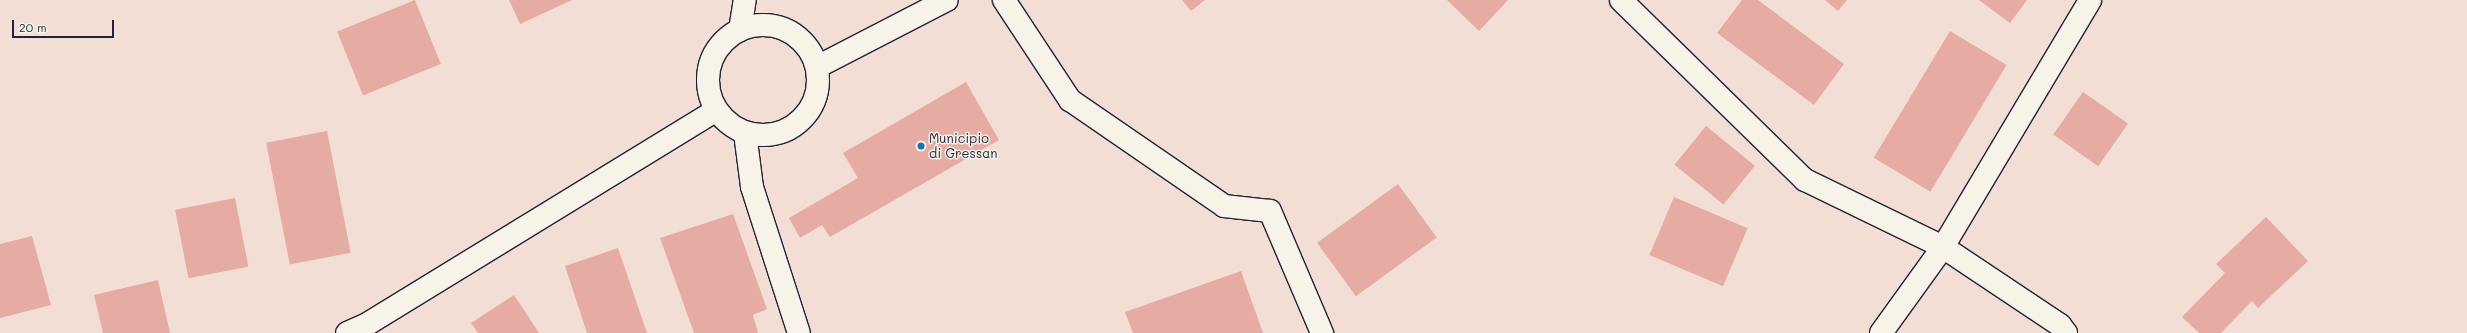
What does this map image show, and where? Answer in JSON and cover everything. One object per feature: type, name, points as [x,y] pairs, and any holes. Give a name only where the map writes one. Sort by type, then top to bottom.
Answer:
[{"type":"street","points":[[740,30],[745,0]]},
{"type":"street","points":[[817,66],[947,0]]},
{"type":"street","points":[[1004,0],[1070,100],[1224,206],[1270,211],[1322,333]]},
{"type":"street","points":[[1621,0],[1804,180],[1943,247],[2060,325],[2066,333]]},
{"type":"street","points":[[1881,333],[1943,247],[2090,0]]},
{"type":"street","points":[[770,25],[787,30],[807,46],[817,66],[816,96],[806,116],[791,128],[772,135],[745,133],[725,121],[716,110],[708,89],[710,61],[730,36],[740,30],[754,26],[770,25]]},
{"type":"street","points":[[347,333],[369,323],[716,110]]},
{"type":"street","points":[[745,133],[752,187],[799,333]]},
{"type":"building","points":[[415,0],[441,64],[363,95],[337,31]]},
{"type":"building","points":[[509,0],[572,0],[520,24]]},
{"type":"building","points":[[1182,0],[1205,0],[1191,11]]},
{"type":"building","points":[[1447,0],[1508,0],[1479,31]]},
{"type":"building","points":[[1742,0],[1758,0],[1844,64],[1814,105],[1717,33]]},
{"type":"building","points":[[1825,0],[1847,0],[1838,11]]},
{"type":"building","points":[[1979,0],[2027,0],[2010,23]]},
{"type":"building","points":[[1950,31],[2007,65],[1930,192],[1874,158]]},
{"type":"building","name":"Municipio di Gressan","points":[[966,82],[999,140],[830,237],[822,225],[800,238],[789,218],[858,178],[843,153]]},
{"type":"building","points":[[2083,92],[2128,124],[2098,166],[2053,135]]},
{"type":"building","points":[[1706,126],[1755,166],[1723,205],[1675,165]]},
{"type":"building","points":[[327,131],[351,253],[290,265],[266,143]]},
{"type":"building","points":[[1398,184],[1437,237],[1356,296],[1317,243]]},
{"type":"building","points":[[1674,197],[1748,228],[1723,286],[1649,255]]},
{"type":"building","points":[[235,198],[248,267],[188,278],[175,210]]},
{"type":"building","points":[[733,214],[767,309],[753,315],[758,333],[694,333],[660,238]]},
{"type":"building","points":[[2266,217],[2308,261],[2258,308],[2252,301],[2221,333],[2199,333],[2182,317],[2225,273],[2216,264]]},
{"type":"building","points":[[32,236],[51,305],[0,318],[0,244]]},
{"type":"building","points":[[618,248],[647,333],[587,333],[565,266]]},
{"type":"building","points":[[1241,271],[1263,333],[1133,333],[1125,312]]},
{"type":"building","points":[[158,280],[170,333],[103,333],[94,295]]},
{"type":"building","points":[[514,295],[539,333],[478,333],[471,323]]},
{"type":"place","name":"Municipio di Gressan","points":[[921,146]]}]
